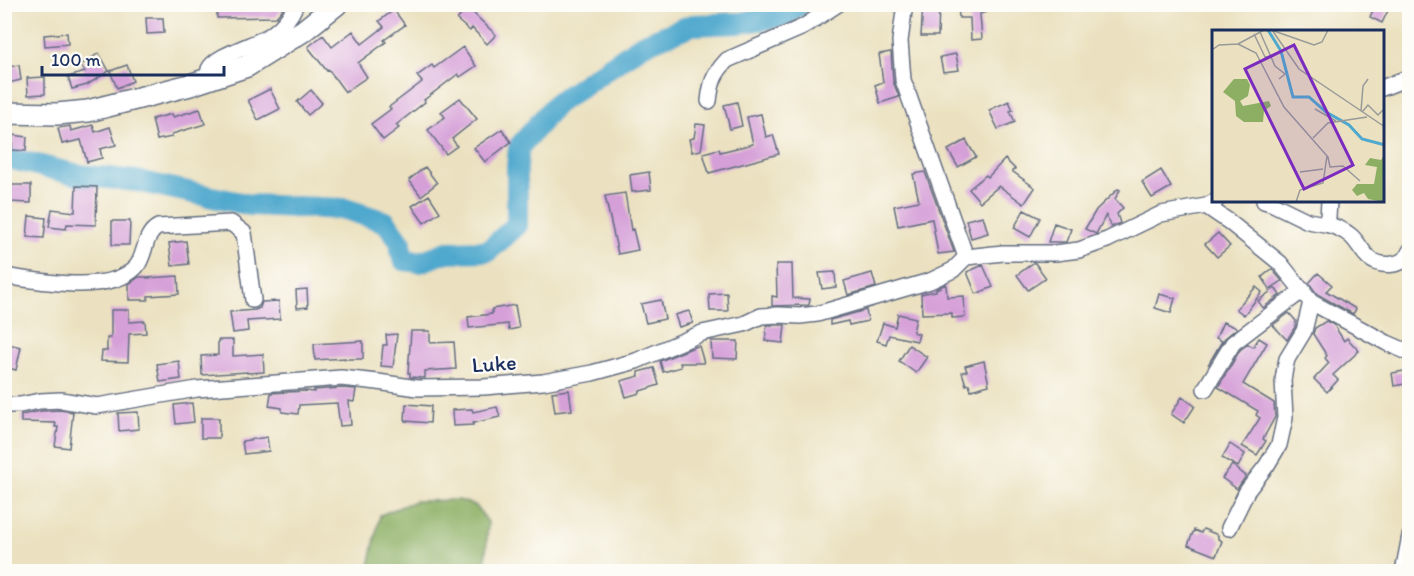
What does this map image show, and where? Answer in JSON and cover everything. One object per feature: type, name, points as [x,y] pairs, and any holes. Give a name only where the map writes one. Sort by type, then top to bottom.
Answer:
[{"type":"main road","points":[[4,113],[57,114],[88,111],[208,79],[247,66],[303,31],[337,4]]},
{"type":"street","points":[[208,79],[209,70],[214,63],[271,35],[283,25],[296,4]]},
{"type":"street","points":[[709,101],[711,82],[727,60],[803,27],[838,4]]},
{"type":"street","points":[[905,4],[900,41],[903,80],[966,257],[1079,250],[1107,240],[1161,214],[1211,203],[1228,221],[1280,263],[1307,296],[1387,343],[1410,353]]},
{"type":"street","points":[[1384,88],[1410,77]]},
{"type":"street","points":[[1266,202],[1308,221],[1338,228],[1351,236],[1370,259],[1381,265],[1398,264],[1408,256],[1410,250]]},
{"type":"street","points":[[1324,224],[1328,217],[1329,202]]},
{"type":"street","points":[[4,276],[66,284],[107,282],[129,273],[138,265],[150,233],[158,227],[231,223],[244,233],[253,300]]},
{"type":"street","name":"Luke","points":[[4,405],[61,400],[97,406],[196,389],[341,378],[417,388],[484,387],[543,382],[592,373],[636,361],[702,333],[744,324],[761,316],[817,314],[930,281],[953,270],[966,257]]},
{"type":"street","points":[[1205,389],[1233,343],[1307,296]]},
{"type":"street","points":[[1228,528],[1247,491],[1279,445],[1285,418],[1283,380],[1285,368],[1287,359],[1304,331],[1307,296]]},
{"type":"street","points":[[1403,572],[1410,536]]},
{"type":"green space","points":[[459,500],[476,506],[488,522],[485,571],[368,571],[380,515],[415,501]]},
{"type":"building","points":[[217,4],[282,4],[282,10],[276,17],[217,18]]},
{"type":"building","points":[[923,4],[939,4],[938,36],[921,36]]},
{"type":"building","points":[[958,4],[1004,4],[1005,6],[980,14],[982,39],[971,40],[970,18],[959,18]]},
{"type":"building","points":[[1376,4],[1391,4],[1382,23],[1370,17]]},
{"type":"building","points":[[467,7],[496,35],[487,44],[472,28],[470,31],[457,20]]},
{"type":"building","points":[[394,10],[405,25],[358,63],[367,77],[345,92],[308,47],[323,35],[332,47],[353,31],[362,44],[384,27],[379,21]]},
{"type":"building","points":[[146,18],[163,18],[164,33],[147,34]]},
{"type":"building","points":[[67,33],[68,44],[45,46],[44,35]]},
{"type":"building","points":[[463,47],[476,66],[460,77],[458,74],[424,100],[425,102],[396,125],[399,128],[383,140],[371,124],[422,82],[417,76],[432,65],[434,68]]},
{"type":"building","points":[[891,52],[893,81],[899,97],[880,103],[875,85],[883,82],[879,54]]},
{"type":"building","points":[[99,53],[109,71],[87,85],[72,89],[68,77],[85,72],[81,65]]},
{"type":"building","points":[[956,54],[959,70],[943,72],[940,57]]},
{"type":"building","points":[[19,65],[21,80],[4,84],[4,68]]},
{"type":"building","points":[[127,65],[133,81],[117,88],[110,71]]},
{"type":"building","points":[[45,77],[45,94],[28,95],[27,78]]},
{"type":"building","points":[[270,89],[280,109],[258,120],[248,100]]},
{"type":"building","points":[[311,90],[322,103],[308,115],[297,102]]},
{"type":"building","points":[[460,98],[477,119],[452,139],[457,146],[446,154],[428,130],[445,117],[441,112]]},
{"type":"building","points":[[1009,101],[1015,122],[998,129],[989,110]]},
{"type":"building","points":[[737,102],[742,126],[730,129],[724,105]]},
{"type":"building","points":[[200,109],[205,124],[172,134],[172,137],[157,140],[152,119],[172,114],[173,117]]},
{"type":"building","points":[[761,114],[766,137],[773,135],[779,154],[709,173],[703,153],[719,149],[720,152],[753,144],[747,117]]},
{"type":"building","points":[[696,124],[705,125],[701,150],[692,152],[689,139],[694,138]]},
{"type":"building","points":[[93,125],[95,132],[110,127],[116,145],[100,149],[102,158],[87,162],[81,140],[62,144],[58,128],[70,126],[71,131]]},
{"type":"building","points":[[502,129],[511,142],[485,162],[474,148]]},
{"type":"building","points":[[13,135],[27,137],[26,151],[12,150]]},
{"type":"building","points":[[966,140],[976,157],[958,167],[948,150]]},
{"type":"building","points":[[1005,159],[1015,169],[1012,171],[1035,188],[1024,204],[999,186],[980,202],[969,189],[986,175],[988,177]]},
{"type":"building","points":[[425,167],[437,183],[421,196],[409,180]]},
{"type":"building","points":[[1161,170],[1171,187],[1152,198],[1142,182]]},
{"type":"building","points":[[649,172],[651,190],[632,192],[630,175]]},
{"type":"building","points":[[925,172],[954,252],[938,254],[932,219],[898,226],[894,206],[919,201],[913,174]]},
{"type":"building","points":[[8,185],[31,185],[31,203],[8,202]]},
{"type":"building","points":[[76,186],[97,187],[96,225],[67,224],[66,229],[49,227],[52,209],[75,212]]},
{"type":"building","points":[[1118,189],[1120,190],[1115,199],[1123,208],[1117,214],[1120,223],[1111,227],[1106,215],[1096,234],[1085,229],[1096,210]]},
{"type":"building","points":[[625,193],[631,230],[633,229],[638,250],[618,254],[605,196]]},
{"type":"building","points":[[429,195],[440,212],[424,223],[412,206]]},
{"type":"building","points":[[1024,210],[1040,218],[1030,237],[1014,228]]},
{"type":"building","points":[[29,216],[46,218],[44,238],[27,237]]},
{"type":"building","points":[[983,216],[988,233],[971,238],[966,220]]},
{"type":"building","points":[[112,221],[130,221],[129,245],[112,245]]},
{"type":"building","points":[[1054,223],[1071,229],[1066,242],[1048,242]]},
{"type":"building","points":[[1218,233],[1230,246],[1217,257],[1205,244]]},
{"type":"building","points":[[186,241],[189,264],[172,266],[169,243]]},
{"type":"building","points":[[1033,263],[1046,278],[1028,290],[1017,275]]},
{"type":"building","points":[[776,264],[792,264],[793,298],[810,299],[809,305],[772,306],[772,296],[777,297]]},
{"type":"building","points":[[983,265],[993,287],[976,294],[967,272]]},
{"type":"building","points":[[1272,269],[1282,281],[1270,289],[1262,277]]},
{"type":"building","points":[[835,272],[836,287],[822,289],[819,273]]},
{"type":"building","points":[[872,273],[876,287],[848,295],[844,281]]},
{"type":"building","points":[[1318,273],[1332,285],[1326,291],[1356,309],[1353,314],[1317,294],[1309,283]]},
{"type":"building","points":[[178,276],[179,294],[148,296],[148,300],[129,300],[129,284],[139,277]]},
{"type":"building","points":[[946,284],[947,297],[964,296],[965,317],[952,318],[952,313],[922,314],[921,294],[936,291]]},
{"type":"building","points":[[1256,287],[1262,292],[1244,315],[1236,309]]},
{"type":"building","points":[[1275,288],[1280,295],[1263,308],[1258,301]]},
{"type":"building","points":[[307,289],[308,307],[297,308],[296,290]]},
{"type":"building","points":[[727,293],[728,311],[710,311],[709,294]]},
{"type":"building","points":[[1159,294],[1175,298],[1171,313],[1155,308]]},
{"type":"building","points":[[661,300],[665,319],[646,323],[641,304]]},
{"type":"building","points":[[279,301],[280,319],[247,321],[248,331],[233,333],[230,312],[255,310],[260,308],[262,302]]},
{"type":"building","points":[[515,305],[519,328],[509,330],[508,324],[469,328],[468,317],[492,314],[492,309]]},
{"type":"building","points":[[111,310],[129,310],[129,322],[145,321],[146,333],[129,334],[128,362],[101,361],[102,351],[107,351],[107,338],[111,338]]},
{"type":"building","points":[[866,310],[868,321],[849,325],[848,321],[830,325],[830,320]]},
{"type":"building","points":[[689,311],[693,323],[679,327],[675,315]]},
{"type":"building","points":[[1289,313],[1296,321],[1287,340],[1273,325]]},
{"type":"building","points":[[898,314],[916,318],[913,332],[919,334],[917,341],[889,335],[886,344],[877,341],[883,323],[895,327]]},
{"type":"building","points":[[1326,321],[1334,325],[1344,341],[1347,338],[1359,351],[1333,375],[1338,380],[1327,392],[1314,379],[1329,363],[1313,334],[1315,328]]},
{"type":"building","points":[[1223,322],[1237,328],[1225,338],[1208,365],[1222,341],[1216,338]]},
{"type":"building","points":[[767,325],[785,325],[783,343],[765,341]]},
{"type":"building","points":[[411,331],[430,331],[430,343],[454,342],[456,369],[425,371],[425,378],[410,377],[408,373]]},
{"type":"building","points":[[397,334],[393,367],[381,366],[383,345],[387,345],[386,335]]},
{"type":"building","points":[[1259,338],[1267,343],[1243,384],[1274,403],[1275,417],[1263,439],[1266,441],[1257,455],[1242,446],[1260,418],[1256,415],[1258,411],[1218,387],[1240,350],[1248,344],[1253,347]]},
{"type":"building","points":[[218,340],[233,340],[233,356],[263,354],[264,372],[202,375],[201,356],[218,355]]},
{"type":"building","points":[[363,341],[363,359],[315,360],[314,344]]},
{"type":"building","points":[[711,341],[738,341],[737,359],[712,358]]},
{"type":"building","points":[[4,343],[21,347],[16,370],[4,367]]},
{"type":"building","points":[[909,345],[927,357],[916,373],[899,361]]},
{"type":"building","points":[[699,346],[704,363],[680,363],[681,367],[663,372],[660,361]]},
{"type":"building","points":[[179,361],[181,379],[160,382],[157,364]]},
{"type":"building","points":[[984,361],[989,385],[971,390],[969,384],[966,385],[962,372],[967,371],[965,366]]},
{"type":"building","points":[[654,368],[659,385],[626,397],[621,381],[639,376],[638,372]]},
{"type":"building","points":[[1410,370],[1410,383],[1394,386],[1392,373]]},
{"type":"building","points":[[356,389],[354,402],[349,401],[351,425],[340,426],[337,403],[299,405],[298,414],[282,412],[282,408],[269,406],[271,393],[314,392],[314,390]]},
{"type":"building","points":[[569,390],[572,410],[555,412],[552,392]]},
{"type":"building","points":[[1182,397],[1195,406],[1184,423],[1171,414]]},
{"type":"building","points":[[192,403],[194,422],[176,424],[174,405]]},
{"type":"building","points":[[406,404],[431,406],[430,423],[405,421]]},
{"type":"building","points":[[497,407],[500,417],[473,423],[473,425],[453,426],[452,410],[472,409],[473,412]]},
{"type":"building","points":[[60,410],[73,412],[69,448],[55,446],[58,427],[55,427],[56,423],[21,422],[21,415]]},
{"type":"building","points":[[138,412],[139,429],[119,431],[118,413]]},
{"type":"building","points":[[201,418],[219,418],[219,438],[201,438]]},
{"type":"building","points":[[267,437],[269,451],[244,454],[242,441]]},
{"type":"building","points":[[1230,444],[1245,454],[1238,467],[1222,458]]},
{"type":"building","points":[[1232,465],[1246,476],[1237,489],[1222,478]]},
{"type":"building","points":[[1203,529],[1218,535],[1218,539],[1222,541],[1216,556],[1188,545],[1194,530],[1201,533]]},
{"type":"waterway","points":[[4,157],[78,175],[137,181],[250,205],[345,209],[386,222],[401,243],[404,260],[420,262],[447,252],[488,251],[517,225],[519,147],[556,104],[642,45],[692,25],[739,23],[785,16],[800,4]]}]
